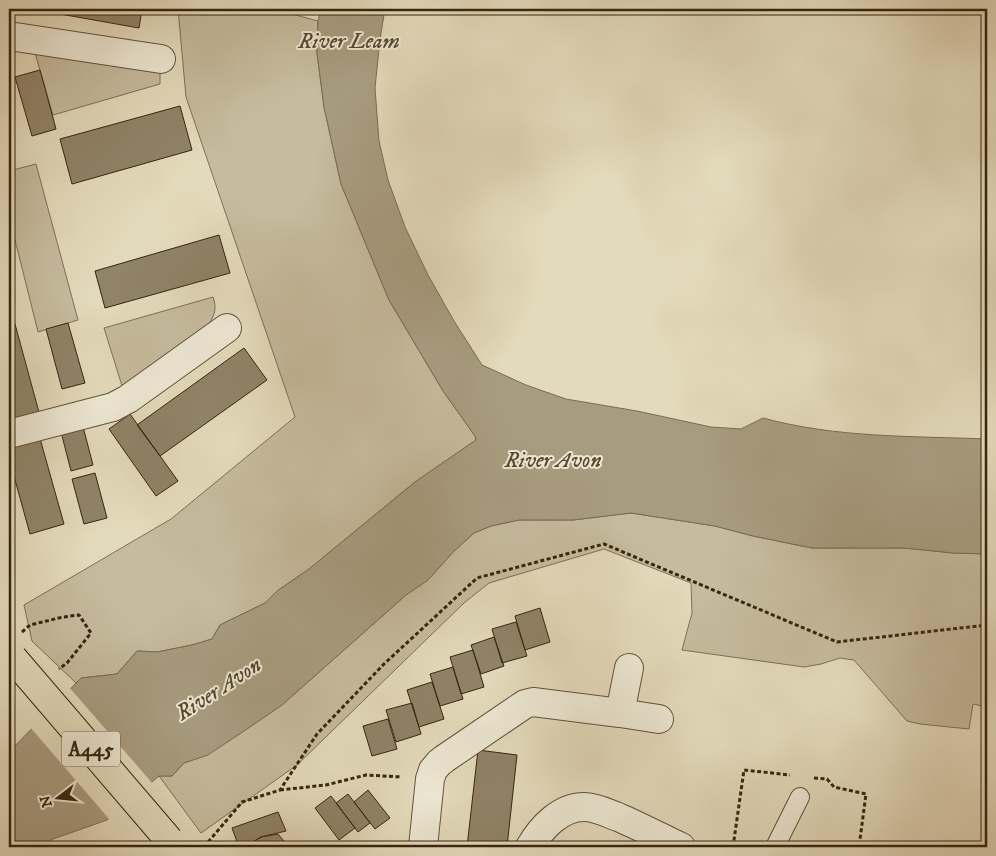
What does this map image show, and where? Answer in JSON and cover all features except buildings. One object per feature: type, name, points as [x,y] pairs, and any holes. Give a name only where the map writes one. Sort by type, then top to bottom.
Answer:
[{"type":"main road","name":"A445","points":[[15,647],[170,840]]},
{"type":"street","points":[[9,36],[161,59]]},
{"type":"street","points":[[9,434],[113,407],[128,399],[227,328]]},
{"type":"street","points":[[620,713],[629,668]]},
{"type":"street","points":[[423,847],[430,779],[433,770],[438,763],[525,704],[533,702],[659,719]]},
{"type":"street","points":[[530,847],[550,821],[573,809],[584,807],[597,809],[682,847]]},
{"type":"lane","points":[[775,847],[800,797]]},
{"type":"path","points":[[280,790],[316,734],[384,664],[477,578],[604,544],[837,642],[987,624]]},
{"type":"path","points":[[15,647],[30,625],[79,615],[92,633],[67,663],[54,674]]},
{"type":"path","points":[[204,847],[242,802],[280,790],[326,785],[366,775],[430,779]]},
{"type":"shaded area","points":[[178,9],[273,9],[318,21],[317,53],[324,107],[341,184],[389,300],[443,391],[476,440],[415,482],[309,569],[277,591],[265,603],[220,625],[212,639],[157,652],[137,651],[117,674],[81,678],[76,683],[32,641],[24,605],[171,519],[295,417],[186,97]]},
{"type":"shaded area","points":[[35,53],[160,72],[160,84],[53,115]]},
{"type":"shaded area","points":[[36,164],[78,320],[38,332],[9,216],[9,171]]},
{"type":"shaded area","points":[[213,297],[215,311],[209,324],[123,389],[104,328]]},
{"type":"shaded area","points":[[631,513],[715,526],[812,548],[904,548],[987,554],[987,707],[973,704],[969,729],[920,724],[907,721],[854,660],[840,658],[804,667],[682,650],[692,613],[691,583],[604,549],[489,583],[464,603],[297,765],[201,833],[159,776],[172,776],[184,763],[208,754],[282,705],[406,595],[428,580],[453,552],[474,533],[491,526],[519,520],[573,520]]},
{"type":"water","name":"River Avon","points":[[321,9],[385,9],[375,88],[379,141],[388,180],[405,227],[428,275],[482,365],[526,385],[566,399],[637,411],[711,427],[741,429],[763,418],[791,425],[846,433],[987,439],[987,554],[904,548],[812,548],[715,526],[631,513],[573,520],[519,520],[491,526],[474,533],[453,552],[428,580],[406,595],[282,705],[208,755],[184,763],[172,776],[159,776],[107,820],[36,847],[9,847],[9,752],[81,678],[117,674],[137,651],[157,652],[212,639],[220,625],[265,603],[277,591],[309,569],[415,482],[476,440],[443,391],[389,300],[341,184],[324,107],[317,53],[318,21]]},
{"type":"pier","points":[[69,687],[153,784],[110,820],[30,727]]},
{"type":"water label","name":"River Leam","points":[[349,40]]}]
